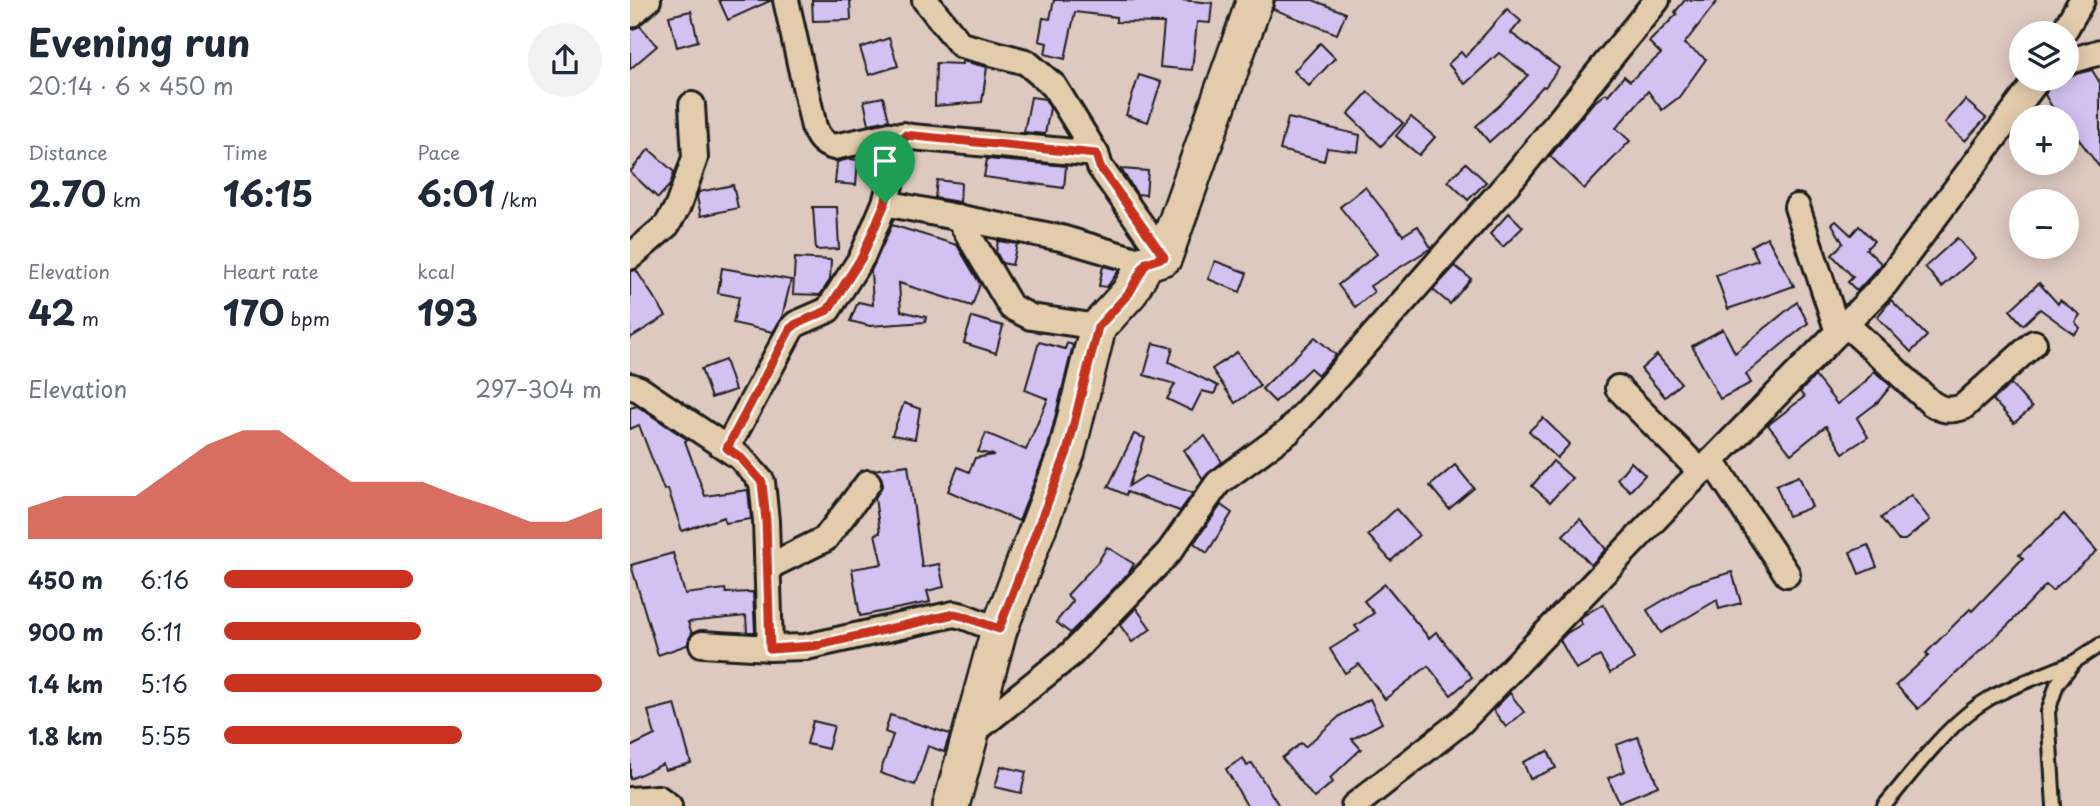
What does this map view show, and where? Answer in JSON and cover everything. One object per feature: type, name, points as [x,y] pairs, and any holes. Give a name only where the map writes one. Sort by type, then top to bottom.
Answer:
[{"type":"street","points":[[630,15],[648,0]]},
{"type":"street","points":[[786,0],[814,127],[821,141],[834,147],[890,135],[905,135],[1096,154]]},
{"type":"street","points":[[925,0],[961,45],[1026,62],[1054,86],[1096,154],[1100,167],[1155,260]]},
{"type":"street","points":[[971,734],[1071,653],[1169,552],[1218,483],[1289,432],[1516,174],[1657,0]]},
{"type":"street","points":[[2070,21],[2082,0]]},
{"type":"street","points":[[951,806],[999,629],[1067,452],[1098,327],[1155,260],[1248,1]]},
{"type":"street","points":[[2079,58],[2100,52]]},
{"type":"street","points":[[1354,806],[1461,722],[1885,284],[2029,91]]},
{"type":"street","points":[[630,257],[667,225],[678,206],[695,158],[692,105]]},
{"type":"street","points":[[727,448],[790,329],[828,310],[866,249],[885,203],[905,135]]},
{"type":"street","points":[[885,203],[1061,237],[1155,260]]},
{"type":"street","points":[[1797,207],[1842,328],[1940,409],[1951,411],[1963,408],[2034,343]]},
{"type":"street","points":[[958,217],[1011,307],[1031,317],[1098,327]]},
{"type":"street","points":[[633,387],[741,458],[762,482],[770,649]]},
{"type":"street","points":[[1618,388],[1706,467],[1787,574]]},
{"type":"street","points":[[768,567],[825,539],[868,483]]},
{"type":"street","points":[[702,644],[770,649],[814,646],[954,614],[999,629]]},
{"type":"street","points":[[630,800],[658,798],[669,806]]},
{"type":"lane","points":[[1884,806],[1945,735],[1989,698],[2074,662],[2100,645]]},
{"type":"lane","points":[[2054,806],[2048,712],[2057,684],[2074,662]]},
{"type":"building","points":[[719,0],[772,0],[728,20]]},
{"type":"building","points":[[812,0],[850,0],[851,20],[813,21]]},
{"type":"building","points":[[1054,0],[1181,0],[1212,3],[1210,23],[1197,22],[1192,70],[1160,67],[1164,23],[1116,22],[1116,17],[1075,12],[1065,59],[1045,54],[1047,43],[1039,41],[1043,18],[1050,19]]},
{"type":"building","points":[[1275,0],[1313,0],[1346,13],[1337,34],[1273,9]]},
{"type":"building","points":[[1685,0],[1718,0],[1684,44],[1706,59],[1679,97],[1662,110],[1648,91],[1616,128],[1630,141],[1584,189],[1550,156],[1592,104],[1606,93],[1608,95],[1624,76],[1630,81],[1661,54],[1649,42],[1677,14],[1675,12]]},
{"type":"building","points":[[1507,9],[1521,21],[1511,33],[1559,68],[1545,87],[1543,86],[1489,142],[1476,126],[1528,75],[1499,53],[1465,84],[1448,64],[1461,52],[1465,57]]},
{"type":"building","points":[[691,11],[698,41],[677,47],[669,16]]},
{"type":"building","points":[[640,26],[657,46],[630,69],[630,30]]},
{"type":"building","points":[[889,38],[898,66],[869,75],[860,48]]},
{"type":"building","points":[[1320,43],[1335,58],[1309,86],[1294,71]]},
{"type":"building","points":[[962,61],[987,67],[982,102],[935,106],[936,63],[962,64]]},
{"type":"building","points":[[2092,70],[2100,83],[2100,168],[2079,139],[2079,105],[2051,105],[2045,95],[2047,91],[2079,91],[2079,73]]},
{"type":"building","points":[[1139,75],[1161,82],[1148,122],[1126,115]]},
{"type":"building","points":[[1368,92],[1403,123],[1381,146],[1348,114]]},
{"type":"building","points":[[883,97],[889,120],[869,124],[864,101]]},
{"type":"building","points":[[1031,97],[1045,99],[1050,108],[1045,134],[1024,132]]},
{"type":"building","points":[[1965,100],[1986,118],[1965,141],[1945,123]]},
{"type":"building","points":[[1411,117],[1435,137],[1419,155],[1396,136]]},
{"type":"building","points":[[1288,118],[1360,135],[1358,152],[1327,148],[1324,161],[1280,150]]},
{"type":"building","points":[[649,149],[674,172],[670,185],[658,198],[630,172]]},
{"type":"building","points":[[987,159],[1066,166],[1064,188],[984,177]]},
{"type":"building","points":[[858,160],[856,185],[835,183],[837,162]]},
{"type":"building","points":[[1466,163],[1486,182],[1468,200],[1448,181]]},
{"type":"building","points":[[1121,169],[1148,171],[1146,195],[1137,194]]},
{"type":"building","points":[[937,180],[961,183],[960,202],[935,198]]},
{"type":"building","points":[[733,185],[738,208],[701,216],[697,197],[699,192]]},
{"type":"building","points":[[1365,187],[1403,235],[1418,226],[1431,248],[1370,286],[1374,292],[1355,307],[1338,285],[1377,254],[1340,207]]},
{"type":"building","points":[[813,207],[837,207],[839,249],[816,250]]},
{"type":"building","points":[[1509,213],[1523,227],[1503,247],[1490,234]]},
{"type":"building","points":[[1836,221],[1851,235],[1859,226],[1874,241],[1866,249],[1882,264],[1857,291],[1848,282],[1853,277],[1832,255],[1843,243],[1832,224]]},
{"type":"building","points":[[892,225],[957,245],[980,284],[972,306],[899,283],[901,311],[926,317],[925,322],[870,326],[850,321],[858,302],[873,305],[871,271]]},
{"type":"building","points":[[1767,237],[1794,286],[1728,309],[1716,275],[1758,260],[1751,246]]},
{"type":"building","points":[[1957,238],[1975,258],[1942,287],[1925,267]]},
{"type":"building","points":[[998,241],[1017,244],[1012,265],[1002,263],[996,252]]},
{"type":"building","points":[[795,258],[831,260],[830,280],[820,295],[793,294]]},
{"type":"building","points":[[1215,261],[1247,273],[1240,292],[1208,279]]},
{"type":"building","points":[[1103,266],[1119,270],[1107,287],[1099,286]]},
{"type":"building","points":[[1455,266],[1471,279],[1450,304],[1433,290]]},
{"type":"building","points":[[722,268],[791,280],[782,317],[773,332],[733,323],[739,297],[718,293]]},
{"type":"building","points":[[636,270],[666,316],[630,338],[630,271]]},
{"type":"building","points":[[2039,283],[2058,304],[2060,300],[2080,315],[2075,322],[2080,328],[2074,334],[2040,309],[2023,325],[2010,310]]},
{"type":"building","points":[[1891,300],[1927,336],[1911,352],[1877,317]]},
{"type":"building","points":[[1797,302],[1808,323],[1746,374],[1751,383],[1720,399],[1692,346],[1723,329],[1735,353]]},
{"type":"building","points":[[972,317],[1003,326],[996,353],[964,343]]},
{"type":"building","points":[[1315,337],[1336,355],[1318,375],[1310,368],[1275,402],[1262,389]]},
{"type":"building","points":[[1039,342],[1065,349],[1067,343],[1073,345],[1048,446],[1019,521],[948,491],[958,467],[969,472],[975,458],[994,455],[978,452],[986,433],[1026,450],[1048,399],[1025,390]]},
{"type":"building","points":[[1153,343],[1173,348],[1169,362],[1218,386],[1214,394],[1202,391],[1192,411],[1167,399],[1175,384],[1144,375]]},
{"type":"building","points":[[1237,352],[1260,386],[1235,403],[1212,369]]},
{"type":"building","points":[[1657,355],[1681,383],[1665,397],[1641,369]]},
{"type":"building","points":[[725,360],[735,390],[711,398],[701,369]]},
{"type":"building","points":[[1874,371],[1891,386],[1878,402],[1857,418],[1868,437],[1843,453],[1826,426],[1791,454],[1768,425],[1804,397],[1800,392],[1815,376],[1837,404],[1864,383]]},
{"type":"building","points":[[2011,384],[2032,408],[2014,423],[1993,400]]},
{"type":"building","points":[[904,403],[920,409],[915,439],[892,435]]},
{"type":"building","points":[[637,406],[688,440],[685,441],[705,496],[748,490],[751,519],[725,523],[724,517],[682,531],[668,489],[664,490],[639,425],[630,429],[630,408]]},
{"type":"building","points":[[1543,418],[1570,444],[1557,458],[1529,431]]},
{"type":"building","points":[[1134,434],[1145,438],[1129,486],[1145,476],[1193,493],[1180,511],[1108,487]]},
{"type":"building","points":[[1205,436],[1222,462],[1203,479],[1184,450]]},
{"type":"building","points":[[1553,461],[1572,478],[1550,502],[1532,486]]},
{"type":"building","points":[[1631,462],[1645,475],[1630,491],[1617,479]]},
{"type":"building","points":[[908,465],[922,567],[939,564],[944,587],[927,591],[930,602],[860,616],[852,569],[882,564],[875,534],[880,533],[875,498],[883,484],[881,477],[873,470]]},
{"type":"building","points":[[1455,465],[1474,488],[1449,509],[1430,486]]},
{"type":"building","points":[[1799,476],[1812,507],[1788,516],[1776,485]]},
{"type":"building","points":[[1911,495],[1930,520],[1905,540],[1898,540],[1881,518]]},
{"type":"building","points":[[1221,505],[1232,513],[1207,553],[1194,543]]},
{"type":"building","points":[[1396,509],[1419,535],[1391,561],[1368,535]]},
{"type":"building","points":[[2064,514],[2097,551],[2052,591],[2046,585],[2009,624],[1918,709],[1896,685],[1929,655],[1926,653],[1970,609],[1972,611],[2023,558],[2019,555]]},
{"type":"building","points":[[1580,519],[1606,549],[1591,565],[1563,535]]},
{"type":"building","points":[[1868,545],[1877,567],[1859,574],[1850,552]]},
{"type":"building","points":[[1107,547],[1134,564],[1128,574],[1070,633],[1056,622],[1073,601],[1067,595],[1098,562]]},
{"type":"building","points":[[673,553],[685,594],[725,589],[726,593],[753,592],[755,632],[747,632],[746,616],[688,622],[692,634],[687,645],[658,655],[631,565]]},
{"type":"building","points":[[1732,572],[1741,603],[1719,609],[1717,600],[1661,633],[1647,610],[1691,584]]},
{"type":"building","points":[[1385,584],[1429,638],[1436,632],[1472,677],[1451,695],[1428,666],[1385,699],[1359,664],[1345,673],[1330,649],[1359,631],[1355,626],[1374,613],[1364,601]]},
{"type":"building","points":[[1603,604],[1634,659],[1610,673],[1600,656],[1576,669],[1560,640],[1582,624],[1579,620],[1583,616]]},
{"type":"building","points":[[1136,608],[1151,629],[1132,642],[1120,625]]},
{"type":"building","points":[[1510,693],[1524,712],[1506,727],[1493,710]]},
{"type":"building","points":[[1370,699],[1382,723],[1352,739],[1361,749],[1330,778],[1333,782],[1314,798],[1282,758],[1301,743],[1305,747],[1341,715]]},
{"type":"building","points":[[675,704],[691,763],[665,770],[663,764],[630,779],[630,747],[655,735],[648,711]]},
{"type":"building","points":[[890,715],[950,734],[944,752],[928,746],[915,785],[880,773],[893,735],[885,732]]},
{"type":"building","points":[[813,721],[834,726],[828,749],[807,744]]},
{"type":"building","points":[[1638,737],[1658,786],[1619,802],[1608,778],[1625,771],[1616,745]]},
{"type":"building","points":[[1548,751],[1556,768],[1530,779],[1523,762]]},
{"type":"building","points":[[1243,758],[1247,766],[1252,763],[1279,806],[1247,806],[1226,769]]},
{"type":"building","points":[[1001,766],[1026,772],[1021,793],[995,787]]},
{"type":"route","points":[[905,135],[1096,154],[1100,167],[1164,257],[1146,263],[1129,293],[1098,327],[1067,452],[999,629],[954,614],[814,646],[770,649],[766,516],[762,482],[741,458],[727,448],[790,329],[828,310],[862,257],[885,203],[905,135]]}]
